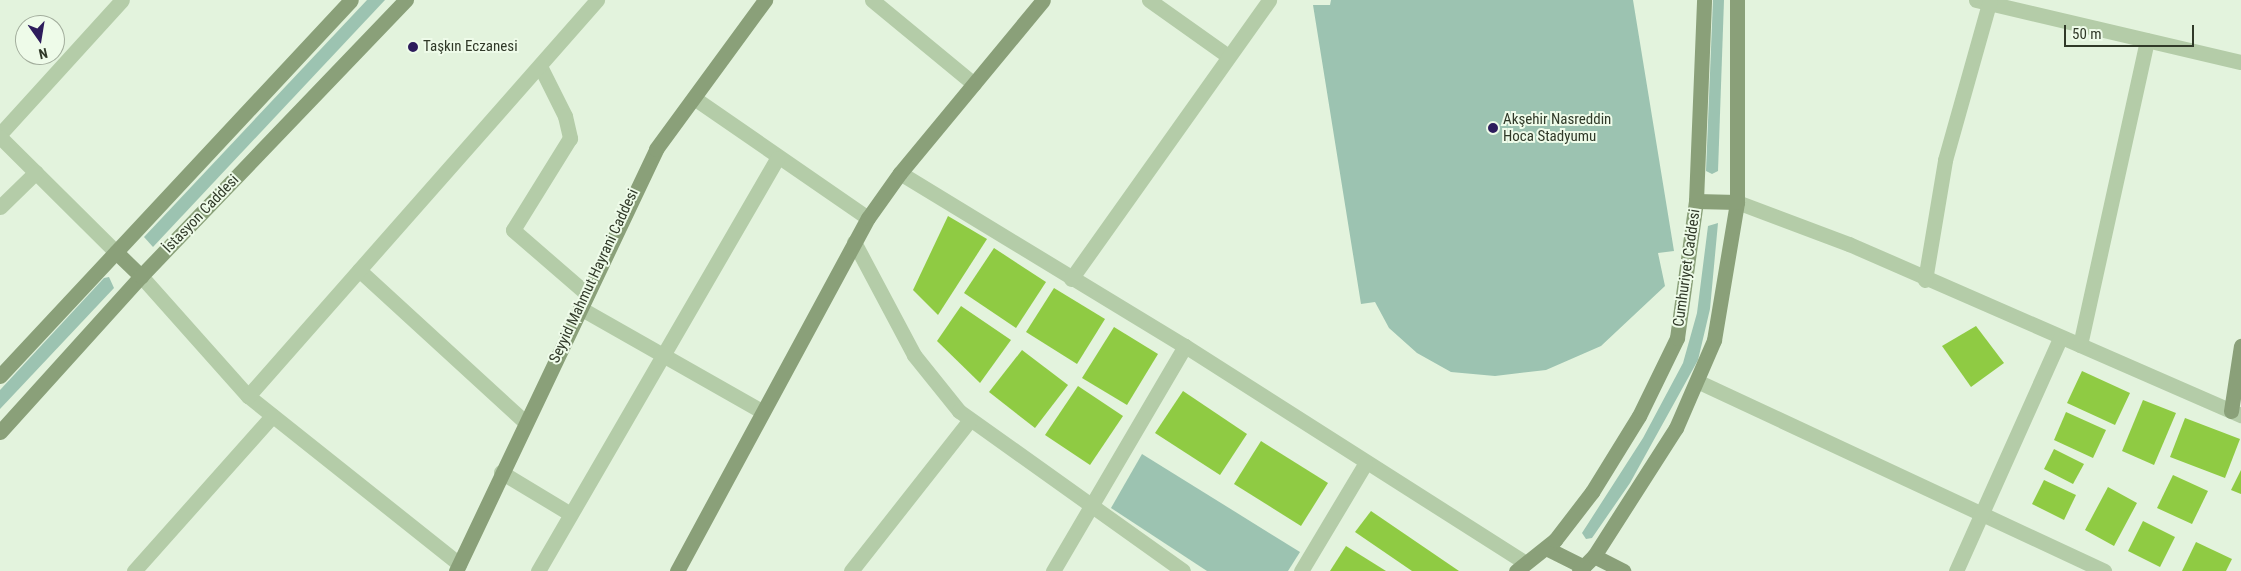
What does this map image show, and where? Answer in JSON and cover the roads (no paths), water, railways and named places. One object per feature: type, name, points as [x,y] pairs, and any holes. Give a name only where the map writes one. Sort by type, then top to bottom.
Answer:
[{"type":"main road","points":[[0,376],[351,0]]},
{"type":"main road","name":"İstasyon Caddesi","points":[[0,432],[141,276],[406,0]]},
{"type":"main road","name":"Seyyid Mahmut Hayrani Caddesi","points":[[457,568],[524,421],[656,150],[765,0]]},
{"type":"main road","points":[[677,571],[868,218],[900,173],[1043,0]]},
{"type":"main road","name":"Cumhuriyet Caddesi","points":[[1521,567],[1546,548],[1572,520],[1617,454],[1671,353],[1682,321],[1696,201],[1704,0]]},
{"type":"main road","points":[[1586,565],[1657,461],[1698,382],[1714,340],[1737,202],[1738,0]]},
{"type":"main road","points":[[1696,201],[1737,202]]},
{"type":"main road","points":[[116,252],[141,276]]},
{"type":"main road","points":[[2236,413],[2241,346]]},
{"type":"main road","points":[[1546,548],[1586,565],[1623,571]]},
{"type":"street","points":[[116,252],[0,136],[122,0]]},
{"type":"street","points":[[248,396],[597,0]]},
{"type":"street","points":[[872,0],[974,84]]},
{"type":"street","points":[[1149,0],[1228,56]]},
{"type":"street","points":[[1071,279],[1269,0]]},
{"type":"street","points":[[1925,280],[1945,160],[1985,1],[2241,62]]},
{"type":"street","points":[[2080,345],[2146,40]]},
{"type":"street","points":[[540,66],[565,116],[570,138],[513,230],[587,294]]},
{"type":"street","points":[[694,98],[777,158],[868,218]]},
{"type":"street","points":[[538,571],[569,513],[777,158]]},
{"type":"street","points":[[0,207],[36,172]]},
{"type":"street","points":[[900,173],[1071,279],[1184,346],[1521,567]]},
{"type":"street","points":[[1737,202],[1849,244],[1925,280],[2060,339],[2080,345],[2236,413]]},
{"type":"street","points":[[854,242],[914,355],[970,420],[1183,571]]},
{"type":"street","points":[[359,270],[524,421]]},
{"type":"street","points":[[141,276],[248,396],[457,568]]},
{"type":"street","points":[[580,308],[763,412]]},
{"type":"street","points":[[1956,571],[2060,339]]},
{"type":"street","points":[[1053,571],[1093,507],[1184,346]]},
{"type":"street","points":[[1698,382],[2104,571]]},
{"type":"street","points":[[134,571],[272,416]]},
{"type":"street","points":[[851,571],[970,420]]},
{"type":"street","points":[[1301,571],[1366,464]]},
{"type":"street","points":[[501,472],[569,513]]},
{"type":"place","name":"Taşkın Eczanesi","points":[[413,47]]},
{"type":"place","name":"Akşehir Nasreddin Hoca Stadyumu","points":[[1493,128]]}]
